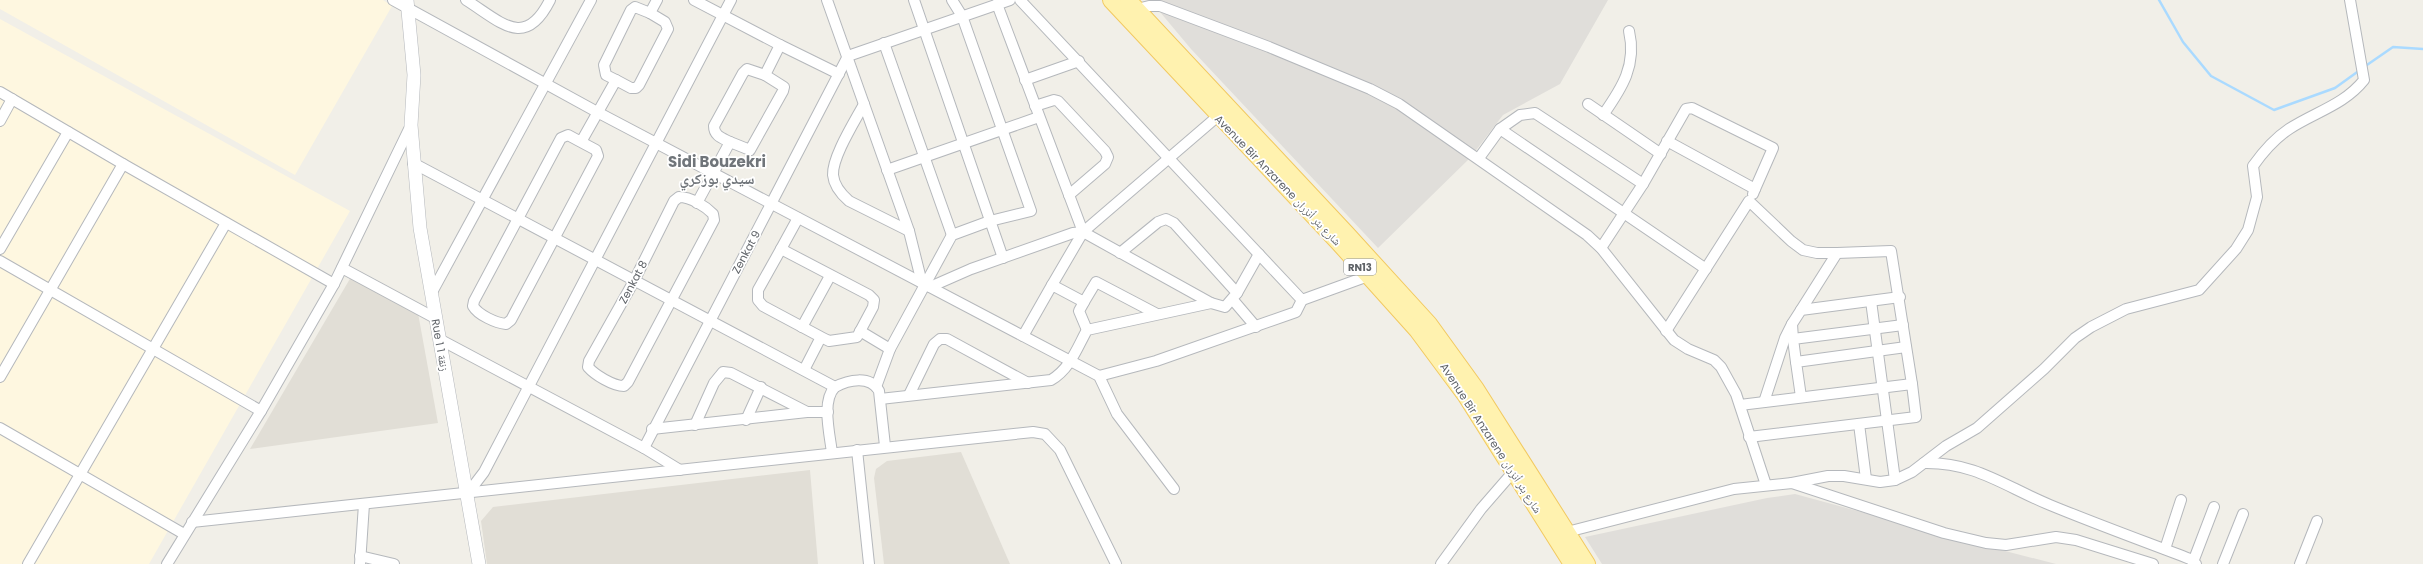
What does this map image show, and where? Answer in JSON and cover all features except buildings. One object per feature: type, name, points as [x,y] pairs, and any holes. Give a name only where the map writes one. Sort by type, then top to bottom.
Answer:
[{"type":"main road","name":"Avenue Bir Anzarene شارع بئر أنزران","points":[[1111,0],[1417,330],[1445,366],[1514,471],[1572,564]]},
{"type":"main road","name":"Avenue Bir Anzarene شارع بئر أنزران","points":[[1133,5],[1429,324],[1476,389],[1587,564]]},
{"type":"street","points":[[393,0],[408,5],[545,84],[655,143],[1100,376],[1117,414],[1174,489]]},
{"type":"street","points":[[466,0],[511,27],[521,29],[528,28],[534,24],[550,0]]},
{"type":"street","points":[[431,294],[483,201],[590,0]]},
{"type":"street","points":[[650,13],[657,0]]},
{"type":"street","points":[[694,0],[780,46],[838,74]]},
{"type":"street","points":[[468,493],[484,472],[526,387],[595,260],[731,0]]},
{"type":"street","points":[[827,0],[848,56],[886,170],[909,231],[926,285]]},
{"type":"street","points":[[914,0],[1003,258]]},
{"type":"street","points":[[885,446],[880,399],[876,387],[890,349],[952,235],[990,221],[1031,211],[962,16],[952,0]]},
{"type":"street","points":[[848,56],[1010,0]]},
{"type":"street","points":[[1020,0],[1302,300]]},
{"type":"street","points":[[1567,532],[1712,494],[1766,485],[1792,483],[1828,476],[1866,479],[1880,482],[1895,480],[1912,472],[1988,419],[2044,369],[2075,338],[2091,327],[2126,309],[2199,290],[2236,249],[2248,230],[2257,197],[2253,166],[2266,148],[2293,126],[2341,102],[2356,89],[2365,77],[2350,0]]},
{"type":"street","points":[[997,4],[1083,232]]},
{"type":"street","name":"Rue 1 زنقة 1","points":[[408,5],[414,75],[411,125],[413,163],[431,294],[468,493],[479,564]]},
{"type":"street","points":[[1133,5],[1160,6],[1269,47],[1370,89],[1399,104],[1569,221],[1601,248],[1666,331],[1688,349],[1714,360],[1721,367],[1740,405],[1749,437],[1766,485]]},
{"type":"street","points":[[634,7],[650,13],[666,22],[668,29],[636,88],[631,88],[616,80],[606,75],[604,65],[634,7]]},
{"type":"street","points":[[1603,115],[1620,91],[1630,67],[1631,40],[1628,31]]},
{"type":"street","points":[[884,43],[952,235]]},
{"type":"street","points":[[764,75],[780,46]]},
{"type":"street","name":"Zenkat 9","points":[[644,448],[652,429],[772,204],[848,56]]},
{"type":"street","points":[[1025,80],[1078,61]]},
{"type":"street","points":[[747,69],[764,75],[781,84],[784,87],[784,91],[750,150],[717,136],[714,131],[714,126],[742,73],[747,69]]},
{"type":"street","points":[[581,142],[599,113],[616,80]]},
{"type":"street","points":[[0,92],[226,224],[334,284]]},
{"type":"street","points":[[0,121],[12,99]]},
{"type":"street","points":[[1035,106],[1054,100],[1058,101],[1106,151],[1108,157],[1105,164],[1069,195]]},
{"type":"street","points":[[864,104],[836,161],[833,175],[834,182],[842,195],[849,201],[909,231]]},
{"type":"street","points":[[1588,104],[1661,154]]},
{"type":"street","points":[[1601,248],[1643,184],[1661,154],[1682,113],[1686,109],[1692,108],[1773,148],[1749,201],[1666,331]]},
{"type":"street","points":[[1479,158],[1500,129],[1520,115],[1535,113],[1643,184]]},
{"type":"street","points":[[1023,336],[1083,232],[1170,160],[1218,116]]},
{"type":"street","points":[[886,170],[1039,117]]},
{"type":"street","points":[[167,564],[184,534],[261,411],[334,284],[411,125]]},
{"type":"street","points":[[1500,129],[1623,215],[1706,269]]},
{"type":"street","points":[[0,249],[68,132]]},
{"type":"street","points":[[568,135],[581,142],[596,150],[598,156],[511,320],[506,324],[500,324],[476,311],[473,306],[474,301],[561,138],[568,135]]},
{"type":"street","points":[[1667,141],[1756,188]]},
{"type":"street","points":[[670,301],[714,220],[713,214],[697,203],[730,142]]},
{"type":"street","points":[[413,163],[670,301],[835,387]]},
{"type":"street","points":[[0,377],[123,164]]},
{"type":"street","name":"Zenkat 8","points":[[670,301],[628,382],[624,386],[618,386],[588,367],[589,361],[634,281],[674,201],[679,197],[685,197],[697,203]]},
{"type":"street","points":[[1749,201],[1791,241],[1803,250],[1837,253],[1892,251],[1900,297],[1916,417],[1749,437]]},
{"type":"street","points":[[798,218],[758,290],[758,300],[763,306],[823,340],[858,334],[870,336],[890,349]]},
{"type":"street","points":[[1120,253],[1158,222],[1166,219],[1174,223],[1235,296],[1256,327]]},
{"type":"street","points":[[28,564],[226,224]]},
{"type":"street","points":[[926,285],[1073,233],[1083,232],[1211,303],[1225,307],[1235,296],[1259,254]]},
{"type":"street","points":[[781,249],[830,276],[869,295],[874,300],[873,307],[858,334]]},
{"type":"street","points":[[1764,402],[1785,338],[1792,324],[1837,253]]},
{"type":"street","points":[[0,261],[261,411]]},
{"type":"street","points":[[342,268],[435,318]]},
{"type":"street","points":[[802,327],[830,276]]},
{"type":"street","points":[[1100,376],[1156,361],[1256,327],[1296,312],[1302,300],[1368,276]]},
{"type":"street","points":[[1087,330],[1079,311],[1096,282],[1157,314]]},
{"type":"street","points":[[1052,285],[1084,302]]},
{"type":"street","points":[[1801,310],[1900,297]]},
{"type":"street","points":[[1871,301],[1879,351],[1895,480]]},
{"type":"street","points":[[880,399],[1051,380],[1061,375],[1087,330],[1211,303]]},
{"type":"street","points":[[1792,324],[1801,397]]},
{"type":"street","points":[[1793,339],[1903,325]]},
{"type":"street","points":[[909,395],[934,344],[940,339],[947,338],[1028,383]]},
{"type":"street","points":[[439,339],[526,387],[644,448],[680,470]]},
{"type":"street","points":[[804,370],[823,340]]},
{"type":"street","points":[[1796,362],[1906,347]]},
{"type":"street","points":[[695,426],[720,373],[731,373],[761,387],[807,412]]},
{"type":"street","points":[[832,453],[828,412],[830,396],[835,387],[855,380],[868,382],[876,387]]},
{"type":"street","points":[[1740,405],[1912,384]]},
{"type":"street","points":[[746,420],[761,387]]},
{"type":"street","points":[[652,429],[695,426],[807,412],[828,412]]},
{"type":"street","points":[[1859,424],[1866,479]]},
{"type":"street","points":[[0,428],[184,534]]},
{"type":"street","points":[[192,522],[680,470],[885,446],[1033,432],[1045,434],[1060,450],[1116,564]]},
{"type":"street","points":[[858,450],[869,564]]},
{"type":"street","points":[[1924,463],[1947,462],[1968,467],[2049,504],[2165,549],[2195,563],[2214,508]]},
{"type":"street","points":[[1441,564],[1481,509],[1514,471]]},
{"type":"street","points":[[1792,483],[1944,533],[2006,545],[2056,537],[2076,540],[2153,564]]},
{"type":"street","points":[[2165,549],[2181,500]]},
{"type":"street","points":[[364,504],[360,560],[394,564]]},
{"type":"street","points":[[2223,564],[2243,514]]},
{"type":"street","points":[[2300,564],[2317,521]]},
{"type":"shaded area","points":[[0,0],[383,0],[392,6],[295,175],[0,9]]},
{"type":"shaded area","points":[[1150,0],[1608,0],[1560,84],[1503,115],[1470,158],[1378,248],[1191,49]]},
{"type":"shaded area","points":[[0,19],[350,211],[149,564],[0,564]]},
{"type":"shaded area","points":[[351,277],[418,313],[438,423],[250,449]]},
{"type":"shaded area","points":[[961,452],[1010,564],[884,564],[874,478],[876,469],[887,461]]},
{"type":"shaded area","points":[[810,470],[818,564],[487,564],[481,521],[493,507]]},
{"type":"shaded area","points":[[1795,494],[2056,564],[1602,564],[1585,537],[1767,498]]},
{"type":"waterway","points":[[2159,0],[2183,42],[2211,76],[2274,110],[2335,88],[2360,70]]},
{"type":"waterway","points":[[2364,67],[2393,47],[2423,49]]},
{"type":"district","name":"Sidi Bouzekri سيدي بوزكري","points":[[717,170]]}]
